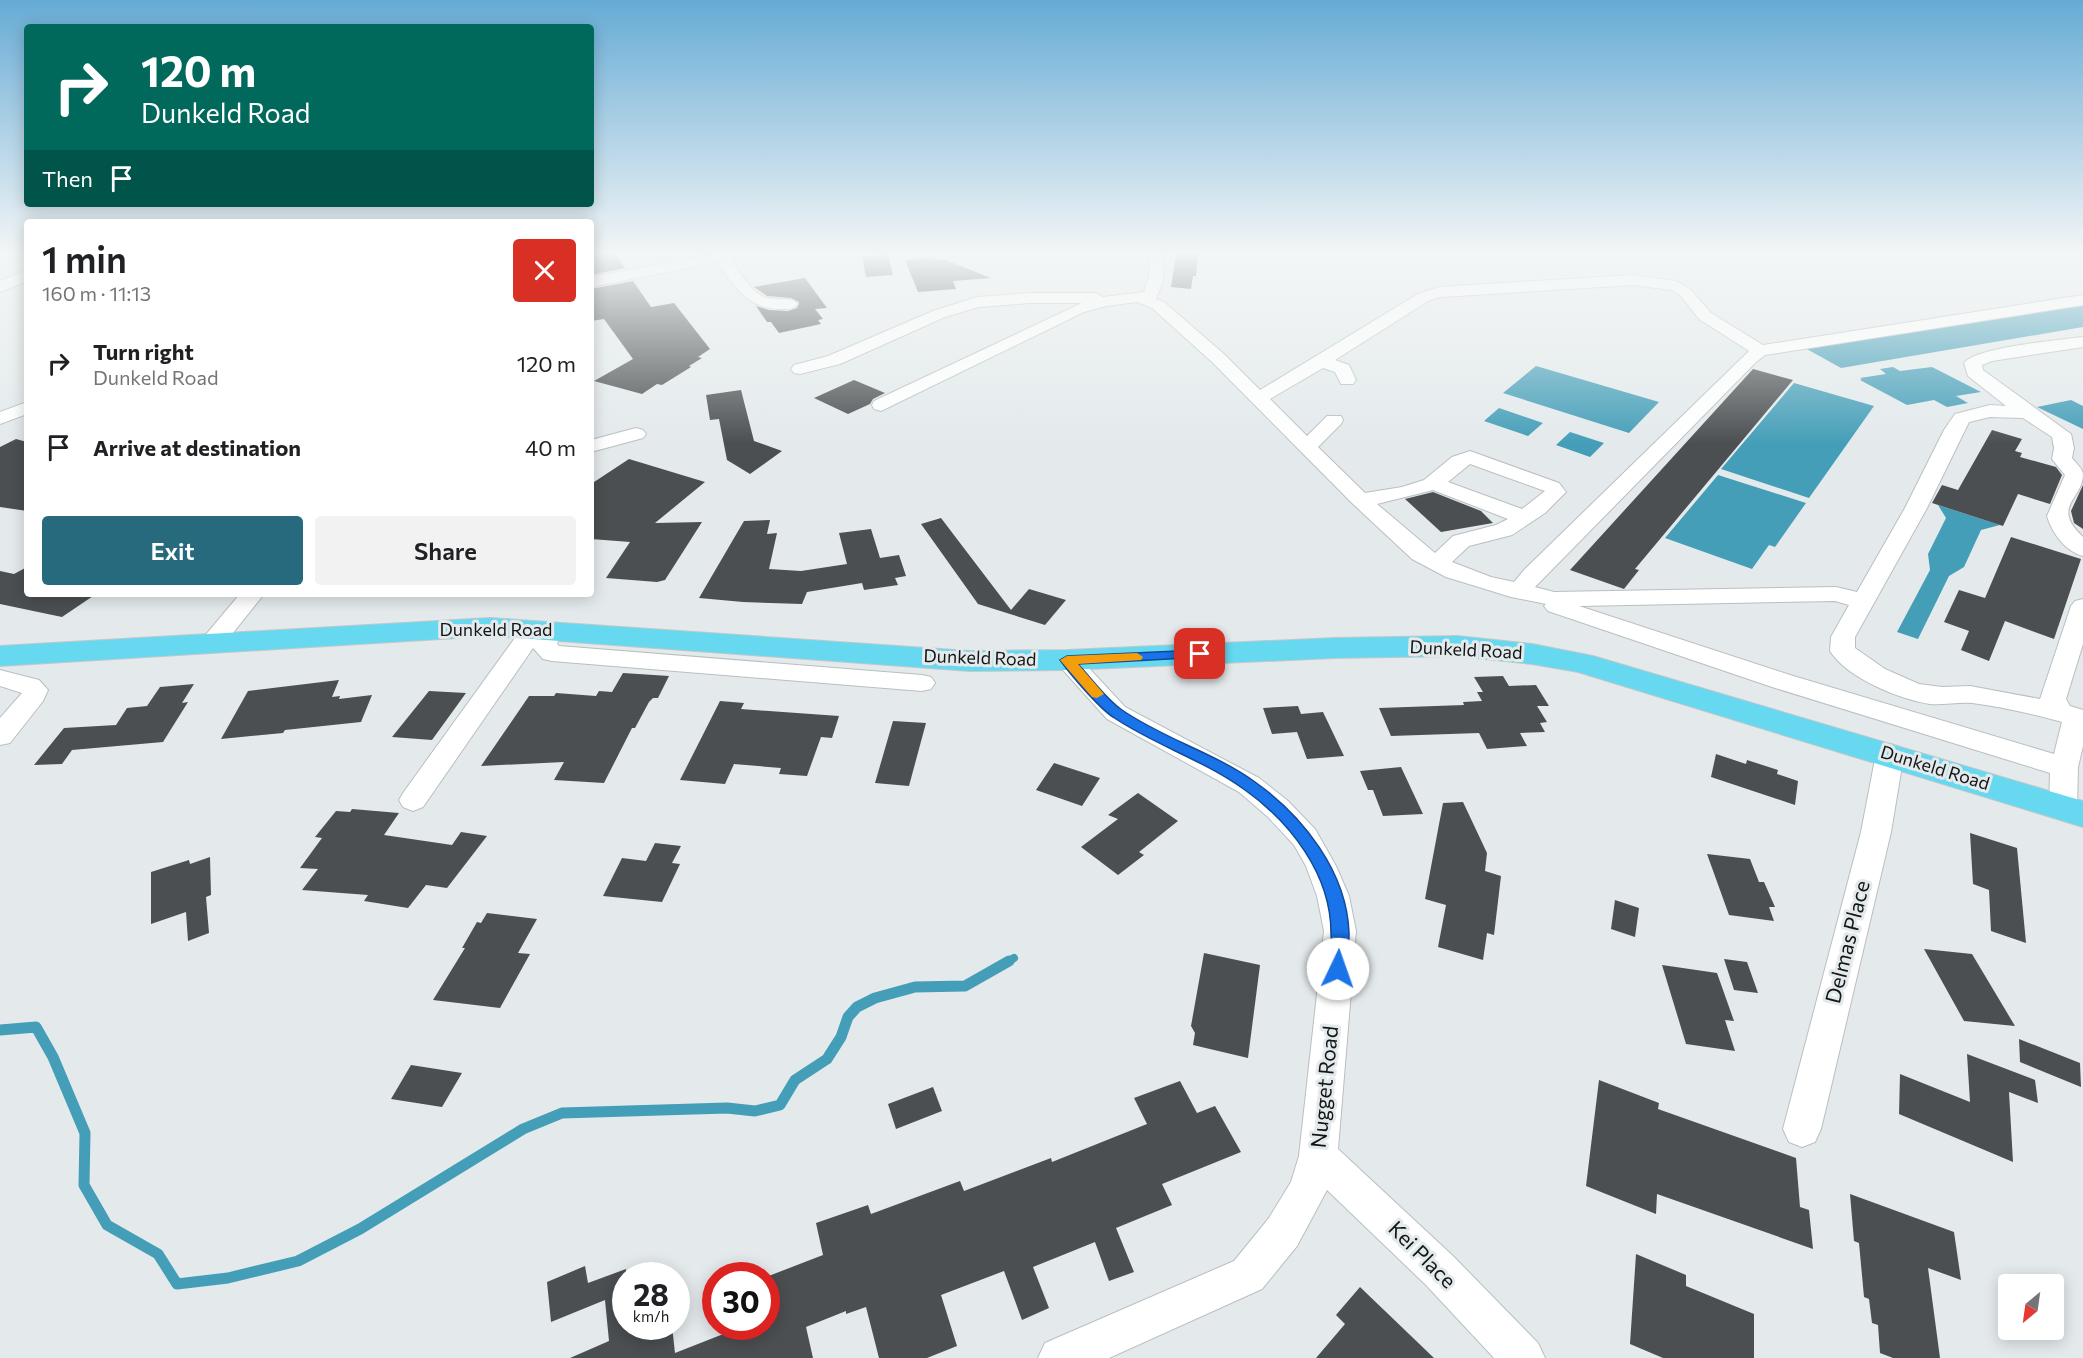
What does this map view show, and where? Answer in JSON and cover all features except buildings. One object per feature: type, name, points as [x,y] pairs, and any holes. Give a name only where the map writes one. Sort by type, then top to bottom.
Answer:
[{"type":"main road","name":"Dunkeld Road","points":[[0,662],[212,643],[456,628],[542,629],[970,661],[1067,660],[1334,648],[1457,646],[1532,654],[1582,663],[2073,811]]},
{"type":"street","points":[[800,369],[834,360],[931,317]]},
{"type":"street","points":[[881,405],[1061,317]]},
{"type":"street","points":[[1173,317],[1260,398],[1360,500],[1420,554],[1436,564],[1781,681],[2064,767]]},
{"type":"street","points":[[1260,398],[1391,317]]},
{"type":"street","points":[[1707,317],[1760,351]]},
{"type":"street","points":[[1519,592],[1532,575],[1592,518],[1750,358],[1760,351],[1973,317]]},
{"type":"street","points":[[2083,342],[1988,356],[1973,363],[1974,372],[2025,412],[2061,434],[2064,447],[2062,459],[2075,476],[2058,516],[2062,529],[2083,549]]},
{"type":"street","points":[[1321,361],[1343,369],[1347,380]]},
{"type":"street","points":[[0,418],[24,409]]},
{"type":"street","points":[[2025,412],[1990,411],[1962,418],[1916,508],[1843,637],[1842,651],[1859,666],[1880,678],[1916,692],[1942,696],[1974,695],[2073,716]]},
{"type":"street","points":[[1308,447],[1334,420]]},
{"type":"street","points":[[594,445],[636,434]]},
{"type":"street","points":[[1360,500],[1393,495],[1433,483],[1461,459],[1470,457],[1552,487],[1556,492],[1538,509],[1504,530],[1461,541],[1436,564]]},
{"type":"street","points":[[1433,483],[1523,517]]},
{"type":"street","points":[[1484,582],[1554,599],[1836,594],[1862,601]]},
{"type":"street","points":[[212,643],[250,597]]},
{"type":"street","points":[[2073,716],[2053,699],[2083,606]]},
{"type":"street","points":[[542,629],[544,645],[552,652],[922,683]]},
{"type":"street","points":[[413,800],[542,629]]},
{"type":"street","name":"Nugget Road","points":[[1060,1358],[1248,1275],[1282,1232],[1307,1191],[1318,1156],[1340,931],[1333,896],[1321,866],[1305,837],[1278,809],[1249,785],[1116,713],[1067,660]]},
{"type":"street","points":[[0,662],[35,690],[34,695],[0,736]]},
{"type":"street","points":[[2073,716],[2064,767],[2073,811]]},
{"type":"street","name":"Delmas Place","points":[[1802,1129],[1876,832],[1890,754]]},
{"type":"street","name":"Kei Place","points":[[1318,1156],[1440,1271],[1523,1358]]},
{"type":"water","points":[[1999,317],[2083,317],[2083,327],[1841,368],[1805,348]]},
{"type":"water","points":[[1536,366],[1659,402],[1629,433],[1503,393]]},
{"type":"water","points":[[1893,367],[1900,371],[1932,367],[1981,392],[1956,396],[1968,403],[1947,407],[1934,400],[1907,405],[1860,380],[1862,379],[1860,378],[1886,374],[1880,369]]},
{"type":"water","points":[[1794,383],[1874,406],[1809,498],[1721,469]]},
{"type":"water","points":[[2071,400],[2083,406],[2083,429],[2037,407]]},
{"type":"water","points":[[1499,408],[1543,423],[1528,436],[1484,421]]},
{"type":"water","points":[[1570,432],[1604,443],[1590,457],[1556,445]]},
{"type":"water","points":[[1718,475],[1806,503],[1775,547],[1769,545],[1752,569],[1665,538]]},
{"type":"water","points":[[1938,505],[2000,525],[1981,530],[1964,567],[1949,576],[1918,639],[1897,632],[1930,570],[1928,554],[1946,518]]},
{"type":"waterway","points":[[1006,963],[1014,958]]},
{"type":"waterway","points":[[0,1030],[36,1027],[53,1057],[85,1133],[84,1185],[107,1225],[158,1254],[177,1284],[228,1278],[298,1261],[360,1229],[523,1129],[562,1113],[727,1108],[755,1111],[780,1105],[795,1080],[827,1059],[841,1037],[848,1017],[857,1007],[875,998],[915,987],[965,986],[1009,961]]},
{"type":"slow traffic","points":[[1097,694],[1067,660],[1137,657]]},
{"type":"route","points":[[1200,654],[1067,660],[1116,713],[1249,785],[1278,809],[1305,837],[1321,866],[1333,896],[1340,931],[1338,969]]}]
